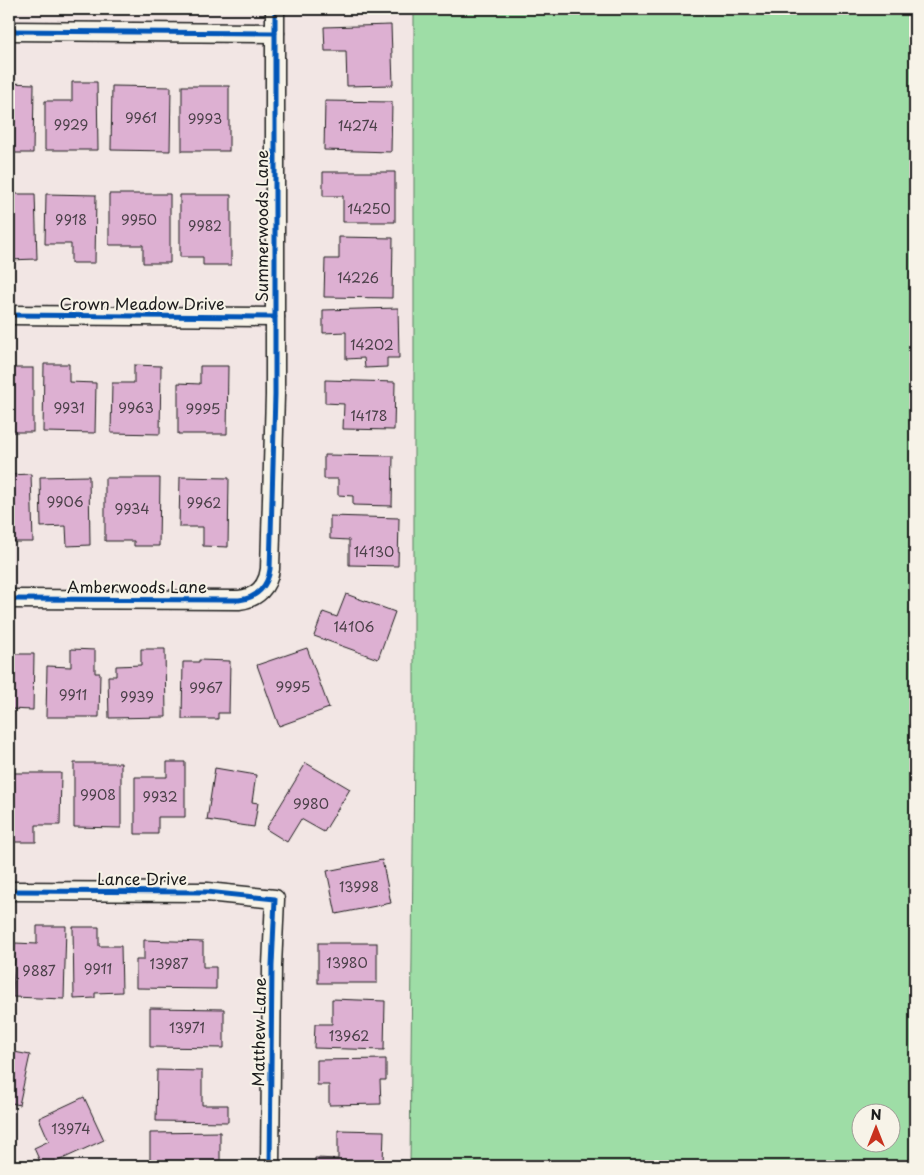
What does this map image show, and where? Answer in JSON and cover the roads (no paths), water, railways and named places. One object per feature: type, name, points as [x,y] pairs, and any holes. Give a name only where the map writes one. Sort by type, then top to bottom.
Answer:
[{"type":"street","name":"Summerwoods Lane","points":[[261,590],[267,581],[270,569],[274,422],[275,9]]},
{"type":"street","points":[[9,31],[275,33]]},
{"type":"street","name":"Crown Meadow Drive","points":[[9,315],[275,317]]},
{"type":"street","name":"Amberwoods Lane","points":[[9,599],[239,600],[253,597],[261,590]]},
{"type":"street","name":"Lance Drive","points":[[9,891],[207,892],[274,899]]},
{"type":"street","name":"Matthew Lane","points":[[270,1166],[274,899]]}]
